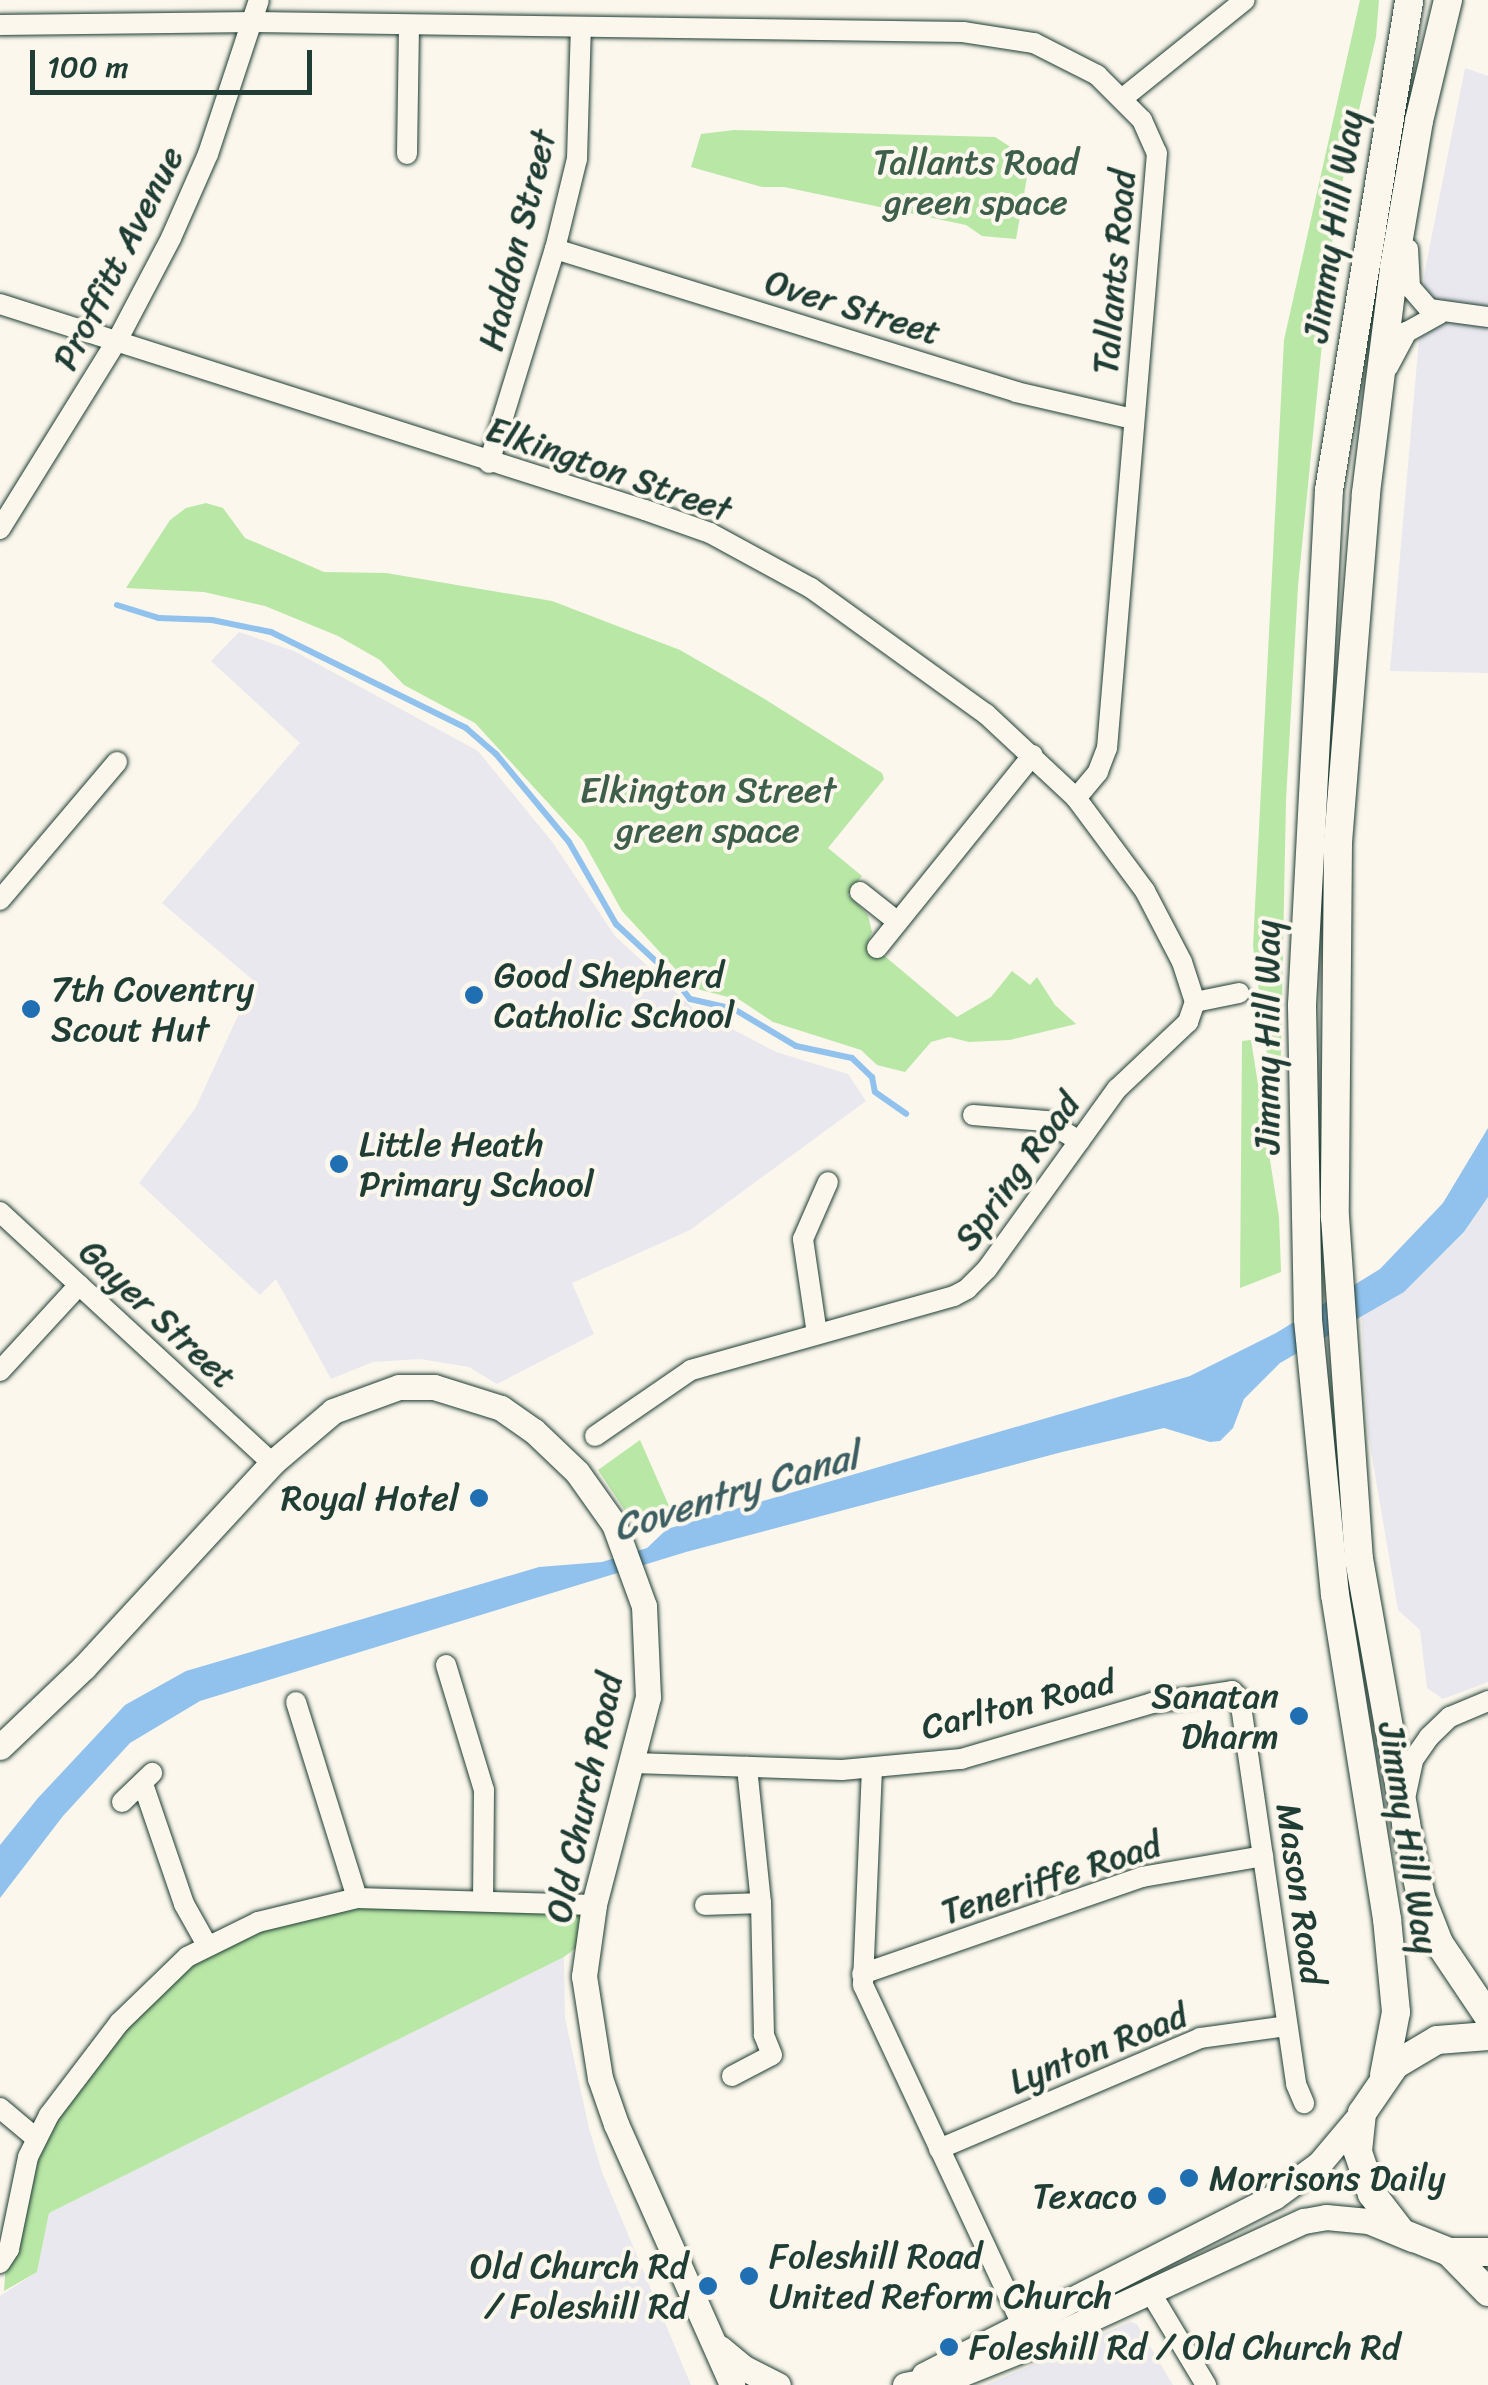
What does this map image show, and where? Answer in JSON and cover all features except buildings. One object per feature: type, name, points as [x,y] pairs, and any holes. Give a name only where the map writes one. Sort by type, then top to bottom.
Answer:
[{"type":"highway","name":"Jimmy Hill Way","points":[[1384,2075],[1396,2012],[1388,1919],[1335,1595],[1312,1365],[1306,1282],[1303,986],[1329,490],[1409,0]]},
{"type":"highway","name":"Jimmy Hill Way","points":[[1448,0],[1416,142],[1377,403],[1349,674],[1338,842],[1333,1063],[1337,1257],[1359,1559],[1422,1897],[1438,1943],[1488,2016]]},
{"type":"highway","points":[[1488,2036],[1437,2040],[1408,2054],[1384,2075],[1362,2114],[1358,2152],[1362,2176],[1380,2209],[1412,2240],[1448,2252],[1488,2252]]},
{"type":"highway","points":[[1448,2252],[1488,2292]]},
{"type":"main road","name":"Old Church Road","points":[[0,1747],[84,1666],[272,1463],[333,1411],[399,1387],[434,1387],[469,1394],[517,1419],[577,1472],[614,1524],[636,1580],[647,1635],[648,1697],[634,1763],[594,1904],[584,1976],[600,2078],[616,2124],[732,2385]]},
{"type":"main road","points":[[907,2384],[1021,2322],[1274,2197],[1319,2164],[1362,2114]]},
{"type":"main road","points":[[907,2384],[976,2368],[1304,2221],[1326,2216],[1368,2221],[1412,2240]]},
{"type":"main road","name":"Old Church Road","points":[[713,2341],[744,2368],[778,2385]]},
{"type":"street","name":"Proffitt Avenue","points":[[0,529],[118,339],[191,196],[260,0]]},
{"type":"street","points":[[1122,98],[1245,0]]},
{"type":"street","name":"Tallants Road","points":[[0,25],[254,22],[409,28],[1000,35],[1064,55],[1097,75],[1150,132],[1157,153],[1107,748],[1098,772],[1076,798]]},
{"type":"street","points":[[406,154],[409,28]]},
{"type":"street","name":"Haddon Street","points":[[489,463],[554,250],[577,159],[581,28]]},
{"type":"street","name":"Jimmy Hill Way","points":[[1377,403],[1394,349],[1407,332],[1440,314],[1420,300],[1406,270],[1416,142]]},
{"type":"street","name":"Over Street","points":[[554,250],[1016,392],[1133,419]]},
{"type":"street","name":"Elkington Street","points":[[0,304],[645,510],[750,553],[811,588],[896,646],[1033,755],[1076,798],[1145,891],[1182,962],[1195,1002]]},
{"type":"street","points":[[1440,314],[1488,317]]},
{"type":"street","points":[[877,948],[1033,755]]},
{"type":"street","points":[[0,900],[117,762]]},
{"type":"street","points":[[860,892],[898,922]]},
{"type":"street","points":[[1195,1002],[1239,993]]},
{"type":"street","name":"Spring Road","points":[[594,1436],[691,1370],[946,1298],[967,1288],[987,1269],[1117,1089],[1188,1022],[1195,1002]]},
{"type":"street","points":[[974,1115],[1046,1121],[1078,1141]]},
{"type":"street","points":[[817,1334],[803,1239],[828,1182]]},
{"type":"street","name":"Gayer Street","points":[[0,1212],[272,1463]]},
{"type":"street","points":[[0,1371],[79,1285]]},
{"type":"street","points":[[446,1665],[484,1790],[483,1898]]},
{"type":"street","name":"Carlton Road","points":[[634,1763],[872,1768],[961,1760],[1152,1704],[1236,1694]]},
{"type":"street","name":"Mason Road","points":[[1236,1694],[1296,2084],[1304,2103]]},
{"type":"street","points":[[296,1702],[356,1898]]},
{"type":"street","points":[[1406,1824],[1406,1786],[1413,1760],[1450,1717],[1488,1702]]},
{"type":"street","points":[[732,2076],[772,2056],[764,2035],[762,1902],[747,1767]]},
{"type":"street","points":[[872,1768],[862,1974],[865,1993],[1021,2322]]},
{"type":"street","points":[[122,1802],[148,1778],[184,1904],[207,1945]]},
{"type":"street","name":"Teneriffe Road","points":[[862,1974],[1142,1876],[1263,1856]]},
{"type":"street","points":[[0,2264],[9,2249],[25,2170],[62,2094],[119,2023],[167,1973],[207,1945],[280,1914],[356,1898],[483,1898],[594,1904]]},
{"type":"street","points":[[705,1905],[762,1902]]},
{"type":"street","name":"Lynton Road","points":[[938,2149],[1200,2038],[1287,2026]]},
{"type":"street","points":[[0,2108],[37,2139]]},
{"type":"street","points":[[1149,2290],[1206,2385]]},
{"type":"shaded area","points":[[1465,68],[1488,76],[1488,673],[1390,671],[1425,270]]},
{"type":"shaded area","name":"Good Shepherd Catholic School","points":[[239,632],[294,651],[478,751],[553,843],[615,936],[694,1009],[776,1052],[848,1074],[866,1101],[690,1230],[572,1283],[594,1334],[497,1384],[469,1367],[420,1359],[373,1362],[331,1379],[276,1279],[260,1295],[139,1183],[195,1109],[254,981],[162,903],[300,743],[211,661]]},
{"type":"shaded area","points":[[1488,1197],[1488,1682],[1443,1699],[1427,1688],[1420,1630],[1398,1610],[1368,1433],[1361,1313],[1404,1292],[1464,1233]]},
{"type":"shaded area","points":[[564,1957],[565,2018],[602,2172],[691,2385],[0,2385],[0,2296],[37,2272],[49,2213]]},
{"type":"shaded area","points":[[1130,2322],[1137,2324],[1173,2385],[986,2385]]},
{"type":"green space","points":[[1360,0],[1379,0],[1376,37],[1335,213],[1298,586],[1286,800],[1279,1147],[1253,946],[1284,340]]},
{"type":"green space","name":"Tallants Road green space","points":[[734,130],[995,137],[1023,155],[1049,160],[1052,173],[1027,177],[1016,239],[982,236],[966,225],[784,187],[762,187],[691,167],[701,134]]},
{"type":"green space","name":"Elkington Street green space","points":[[206,503],[223,508],[245,538],[324,572],[386,573],[552,601],[680,650],[763,698],[882,773],[884,779],[828,848],[862,876],[848,895],[868,915],[872,932],[868,942],[957,1017],[991,997],[1012,971],[1030,985],[1037,977],[1055,1005],[1076,1024],[1010,1040],[969,1042],[949,1037],[931,1042],[905,1072],[877,1065],[861,1050],[773,1022],[740,1000],[693,988],[622,911],[583,841],[475,723],[404,685],[380,660],[338,636],[265,606],[204,592],[126,588],[170,520],[186,508]]},
{"type":"green space","points":[[1251,1040],[1279,1217],[1281,1272],[1240,1288],[1242,1041]]},
{"type":"green space","points":[[640,1440],[673,1515],[647,1521],[638,1530],[598,1470]]},
{"type":"green space","points":[[332,1908],[589,1908],[577,1947],[564,1957],[49,2213],[37,2272],[4,2291],[6,2262],[35,2155],[90,2062],[210,1948]]},
{"type":"water","points":[[1488,1128],[1488,1197],[1464,1232],[1404,1292],[1280,1363],[1244,1399],[1233,1428],[1220,1441],[1210,1442],[1164,1428],[1062,1452],[686,1552],[200,1701],[130,1743],[63,1816],[0,1898],[0,1845],[38,1798],[125,1705],[186,1671],[539,1567],[602,1562],[647,1548],[667,1529],[1190,1376],[1276,1333],[1380,1269],[1443,1203]]},
{"type":"waterway","points":[[117,605],[159,618],[212,620],[271,632],[466,728],[496,754],[569,842],[616,924],[674,978],[690,999],[734,1009],[796,1046],[852,1058],[872,1077],[875,1092],[906,1114]]},
{"type":"place","name":"Good Shepherd Catholic School","points":[[474,995]]},
{"type":"place","name":"7th Coventry Scout Hut","points":[[31,1009]]},
{"type":"place","name":"Little Heath Primary School","points":[[339,1164]]},
{"type":"place","name":"Royal Hotel","points":[[479,1498]]},
{"type":"place","name":"Sanatan Dharm","points":[[1299,1716]]},
{"type":"place","name":"Morrisons Daily","points":[[1189,2178]]},
{"type":"place","name":"Texaco","points":[[1157,2196]]},
{"type":"place","name":"Foleshill Road United Reform Church","points":[[749,2276]]},
{"type":"place","name":"Old Church Rd / Foleshill Rd","points":[[708,2286]]},
{"type":"place","name":"Foleshill Rd / Old Church Rd","points":[[949,2347]]},
{"type":"water label","name":"Coventry Canal","points":[[736,1492]]}]
